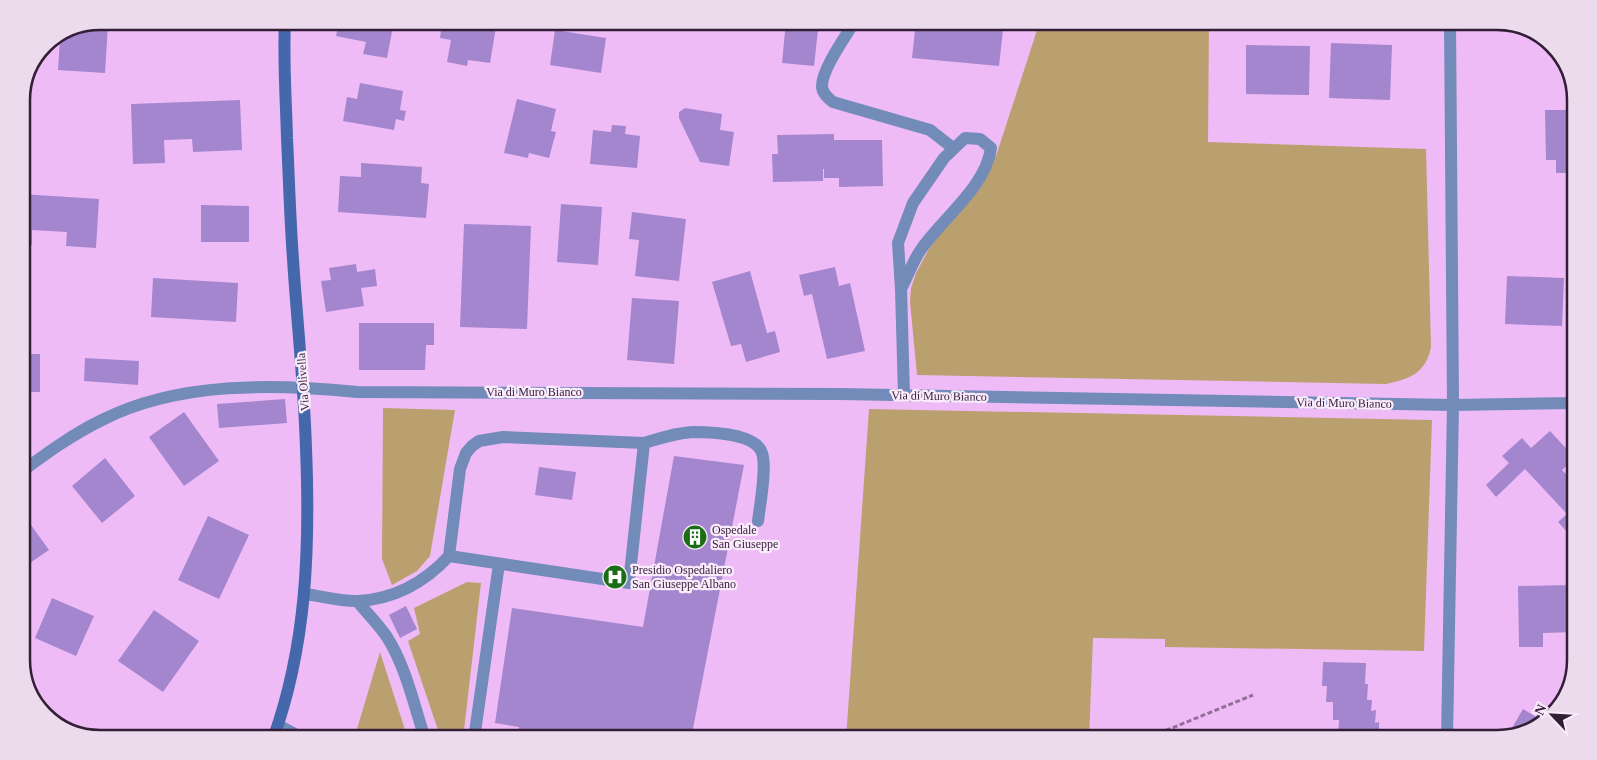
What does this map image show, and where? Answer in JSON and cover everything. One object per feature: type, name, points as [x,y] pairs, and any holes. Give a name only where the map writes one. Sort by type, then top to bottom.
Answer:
[{"type":"main road","name":"Via Olivella","points":[[276,730],[293,664],[304,594],[308,488],[303,387],[293,258],[284,66],[285,30]]},
{"type":"street","points":[[850,30],[830,61],[822,86],[826,96],[833,102],[930,130],[953,148]]},
{"type":"street","points":[[1447,730],[1453,405],[1450,30]]},
{"type":"street","points":[[901,290],[920,249],[978,180],[989,160],[991,148],[980,139],[965,138],[944,158],[913,203],[898,243],[904,395]]},
{"type":"street","name":"Via di Muro Bianco","points":[[30,466],[102,420],[145,402],[172,395],[242,388],[303,387],[357,392],[904,395],[1453,405],[1567,403]]},
{"type":"street","points":[[304,594],[357,601],[392,594],[414,585],[430,575],[449,556],[460,469],[466,453],[479,441],[503,437],[644,443],[691,432],[743,437],[755,442],[761,450],[764,462],[758,521]]},
{"type":"street","points":[[449,556],[629,583],[644,443]]},
{"type":"street","points":[[475,730],[499,564]]},
{"type":"street","points":[[357,601],[380,628],[394,651],[401,666],[422,730]]},
{"type":"street","points":[[278,725],[287,730]]},
{"type":"path","points":[[1167,730],[1254,695]]},
{"type":"shaded area","points":[[1037,30],[1209,30],[1208,142],[1426,149],[1431,347],[1429,356],[1421,369],[1416,373],[1402,380],[1386,384],[917,375],[910,302],[911,288],[916,273],[930,247],[986,176],[997,153]]},
{"type":"shaded area","points":[[383,408],[455,410],[430,556],[417,571],[392,585],[382,559]]},
{"type":"shaded area","points":[[869,409],[1432,420],[1424,651],[1165,647],[1165,639],[1093,638],[1089,730],[847,730]]},
{"type":"shaded area","points":[[467,582],[481,583],[464,730],[438,730],[408,641],[420,634],[414,608]]},
{"type":"shaded area","points":[[380,652],[405,730],[357,730]]},
{"type":"building","points":[[108,30],[105,73],[58,70],[60,43],[73,35],[86,31]]},
{"type":"building","points":[[337,30],[392,30],[387,58],[363,54],[366,42],[336,36]]},
{"type":"building","points":[[441,30],[496,30],[490,63],[468,60],[467,66],[447,62],[451,40],[440,38]]},
{"type":"building","points":[[555,30],[606,38],[601,73],[550,65]]},
{"type":"building","points":[[785,30],[818,30],[814,66],[782,63]]},
{"type":"building","points":[[915,30],[1003,30],[999,66],[912,58]]},
{"type":"building","points":[[1331,43],[1392,45],[1390,100],[1329,98]]},
{"type":"building","points":[[1246,45],[1310,46],[1309,95],[1246,94]]},
{"type":"building","points":[[360,83],[403,91],[400,110],[406,111],[404,121],[396,119],[394,130],[343,121],[347,97],[357,99]]},
{"type":"building","points":[[517,99],[556,109],[551,131],[556,132],[549,158],[529,153],[528,158],[504,153]]},
{"type":"building","points":[[240,100],[242,150],[193,152],[192,139],[164,140],[165,163],[133,164],[131,104]]},
{"type":"building","points":[[685,108],[722,114],[720,130],[734,132],[729,166],[700,162],[679,118],[679,112]]},
{"type":"building","points":[[1545,110],[1566,110],[1567,173],[1556,173],[1556,160],[1546,160]]},
{"type":"building","points":[[612,125],[626,126],[625,134],[640,136],[637,168],[590,164],[593,130],[611,132]]},
{"type":"building","points":[[834,134],[834,140],[882,140],[883,186],[839,187],[839,178],[824,178],[824,169],[823,181],[773,182],[772,154],[778,154],[777,135]]},
{"type":"building","points":[[361,163],[422,167],[421,183],[429,184],[426,218],[338,212],[340,176],[361,177]]},
{"type":"building","points":[[30,195],[99,199],[96,248],[66,246],[67,232],[32,230],[32,245],[30,245]]},
{"type":"building","points":[[561,204],[602,207],[598,265],[557,262]]},
{"type":"building","points":[[201,205],[249,206],[249,242],[201,242]]},
{"type":"building","points":[[632,212],[686,219],[679,281],[635,276],[639,240],[629,239]]},
{"type":"building","points":[[464,224],[531,226],[527,329],[460,327]]},
{"type":"building","points":[[356,264],[357,272],[375,269],[377,286],[361,288],[364,306],[326,312],[321,281],[331,280],[329,268]]},
{"type":"building","points":[[835,267],[839,286],[850,283],[865,351],[827,359],[812,294],[804,296],[799,275]]},
{"type":"building","points":[[750,271],[767,333],[775,331],[780,352],[746,362],[741,344],[731,346],[712,282]]},
{"type":"building","points":[[1507,276],[1564,278],[1562,326],[1505,324]]},
{"type":"building","points":[[153,278],[238,283],[236,322],[151,317]]},
{"type":"building","points":[[632,298],[679,301],[674,364],[627,360]]},
{"type":"building","points":[[359,323],[434,323],[434,345],[426,345],[425,370],[359,370]]},
{"type":"building","points":[[30,354],[40,354],[40,392],[30,392]]},
{"type":"building","points":[[85,358],[139,361],[138,385],[84,381]]},
{"type":"building","points":[[285,399],[287,423],[219,428],[217,404]]},
{"type":"building","points":[[184,412],[219,461],[184,486],[149,437]]},
{"type":"building","points":[[1550,431],[1567,449],[1567,465],[1562,470],[1567,475],[1567,514],[1525,469],[1496,497],[1486,485],[1509,463],[1502,456],[1522,438],[1531,448]]},
{"type":"building","name":"Ospedale San Giuseppe","points":[[674,456],[744,465],[693,730],[518,730],[519,727],[495,723],[512,608],[643,627]]},
{"type":"building","points":[[105,458],[135,496],[102,523],[72,486]]},
{"type":"building","points":[[539,467],[576,472],[572,500],[535,495]]},
{"type":"building","points":[[1567,514],[1567,532],[1558,522]]},
{"type":"building","points":[[208,516],[249,535],[219,599],[178,580]]},
{"type":"building","points":[[30,524],[49,550],[30,563]]},
{"type":"building","points":[[1567,585],[1567,632],[1543,633],[1543,647],[1519,647],[1518,586]]},
{"type":"building","points":[[52,598],[94,616],[76,656],[35,638]]},
{"type":"building","points":[[406,606],[417,629],[400,638],[389,615]]},
{"type":"building","points":[[154,610],[199,641],[163,692],[118,661]]},
{"type":"building","points":[[1323,662],[1366,663],[1365,684],[1368,684],[1367,700],[1372,700],[1371,711],[1376,710],[1375,723],[1379,722],[1379,730],[1338,730],[1339,720],[1333,720],[1333,702],[1326,702],[1327,686],[1322,686]]},
{"type":"building","points":[[1523,709],[1527,711],[1527,723],[1511,729]]},
{"type":"place","name":"Ospedale San Giuseppe","points":[[695,537]]},
{"type":"place","name":"Presidio Ospedaliero San Giuseppe Albano","points":[[615,577]]}]
